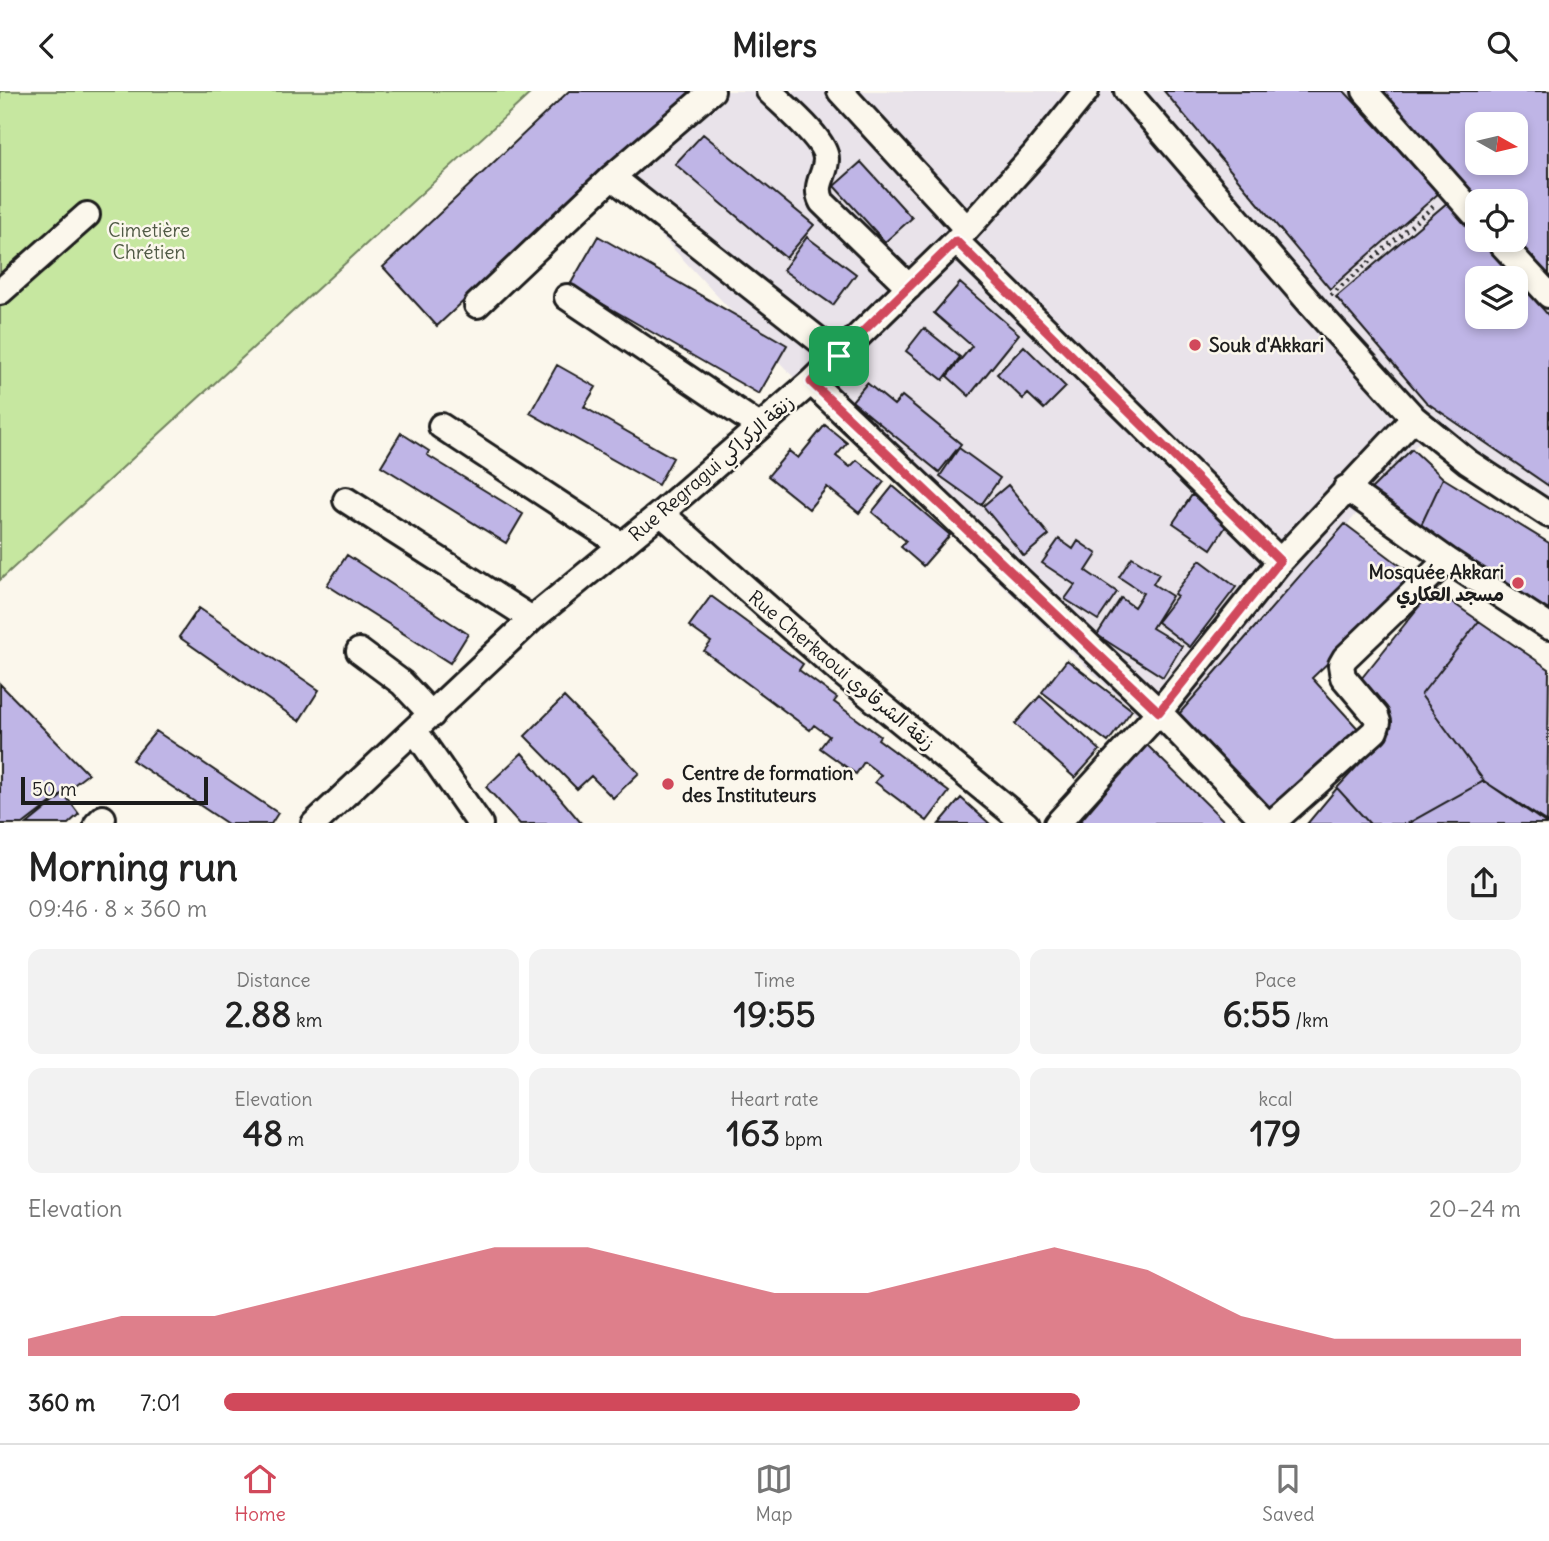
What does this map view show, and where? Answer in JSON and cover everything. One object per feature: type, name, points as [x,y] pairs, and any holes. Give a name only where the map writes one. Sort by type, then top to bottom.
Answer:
[{"type":"street","points":[[477,305],[612,177],[712,91]]},
{"type":"street","points":[[769,91],[821,144],[825,152],[825,169],[817,190],[822,202],[909,287]]},
{"type":"street","points":[[840,91],[961,235],[1280,561]]},
{"type":"street","name":"Rue Regragui زنقة الركراكي","points":[[315,823],[533,619],[661,513],[839,356],[961,235],[1034,155],[1086,91]]},
{"type":"street","points":[[1128,91],[1315,309],[1415,418],[1468,462],[1549,515]]},
{"type":"street","points":[[1365,91],[1465,205]]},
{"type":"street","points":[[612,177],[839,356]]},
{"type":"street","points":[[0,292],[87,215]]},
{"type":"street","points":[[1509,252],[1549,295]]},
{"type":"street","points":[[567,297],[759,426]]},
{"type":"street","points":[[811,382],[1159,712],[1268,823]]},
{"type":"street","points":[[1058,823],[1159,712],[1280,561],[1346,488],[1415,418]]},
{"type":"street","points":[[441,426],[622,545]]},
{"type":"street","points":[[1346,488],[1447,560],[1549,627]]},
{"type":"street","points":[[346,500],[533,619]]},
{"type":"street","name":"Rue Cherkaoui زنقة الشرقاوي","points":[[661,513],[843,674],[1025,823]]},
{"type":"street","points":[[1270,823],[1375,731],[1378,722],[1376,716],[1343,677],[1341,665],[1345,658],[1447,560]]},
{"type":"street","points":[[359,650],[401,683],[479,823]]},
{"type":"path","points":[[1315,309],[1452,190]]},
{"type":"shaded area","name":"Souk d'Akkari","points":[[692,91],[1374,91],[1465,191],[1465,252],[1520,252],[1549,283],[1549,525],[1422,439],[1160,739],[844,431],[603,174]]},
{"type":"green space","name":"Cimetière Chrétien","points":[[0,91],[533,91],[0,580]]},
{"type":"building","points":[[569,91],[693,91],[593,185],[590,182],[437,326],[383,267]]},
{"type":"building","points":[[1164,91],[1344,91],[1439,193],[1330,289]]},
{"type":"building","points":[[1374,91],[1549,91],[1549,283],[1520,252],[1528,252],[1528,189],[1466,189]]},
{"type":"building","points":[[703,134],[814,225],[786,258],[675,164]]},
{"type":"building","points":[[861,162],[912,218],[885,242],[834,186]]},
{"type":"building","points":[[1448,202],[1465,220],[1465,252],[1493,252],[1506,266],[1465,266],[1465,329],[1528,329],[1528,292],[1549,316],[1549,486],[1426,402],[1336,297]]},
{"type":"building","points":[[598,236],[787,345],[759,394],[570,285]]},
{"type":"building","points":[[807,237],[856,274],[833,305],[783,270]]},
{"type":"building","points":[[960,283],[1019,334],[969,396],[947,376],[972,346],[934,313]]},
{"type":"building","points":[[924,328],[960,357],[943,380],[906,351]]},
{"type":"building","points":[[1024,346],[1066,387],[1044,409],[1028,394],[1023,399],[997,374]]},
{"type":"building","points":[[557,365],[596,387],[584,407],[673,458],[658,485],[530,413]]},
{"type":"building","points":[[867,383],[894,405],[902,396],[961,444],[939,472],[852,401]]},
{"type":"building","points":[[825,425],[847,443],[836,456],[850,467],[857,460],[884,482],[859,513],[827,487],[809,509],[768,476],[789,451],[798,458]]},
{"type":"building","points":[[401,433],[429,451],[427,455],[523,514],[506,543],[381,466]]},
{"type":"building","points":[[959,448],[1000,478],[981,505],[940,476]]},
{"type":"building","points":[[1412,449],[1443,478],[1416,536],[1363,497]]},
{"type":"building","name":"Mosquée Akkari مسجد العكاري","points":[[1443,478],[1549,543],[1549,622],[1416,536]]},
{"type":"building","points":[[1008,485],[1049,535],[1024,556],[983,506]]},
{"type":"building","points":[[893,486],[950,535],[923,566],[901,547],[906,541],[872,512]]},
{"type":"building","points":[[1192,495],[1230,520],[1211,549],[1173,523]]},
{"type":"building","points":[[1345,524],[1417,578],[1312,678],[1362,733],[1274,816],[1172,722]]},
{"type":"building","points":[[1059,539],[1073,549],[1078,541],[1097,554],[1086,571],[1117,592],[1098,620],[1065,599],[1075,585],[1042,563]]},
{"type":"building","points":[[347,555],[468,634],[450,663],[327,585]]},
{"type":"building","points":[[1132,557],[1159,574],[1153,584],[1172,596],[1152,628],[1182,646],[1163,677],[1097,635],[1121,598],[1134,607],[1143,593],[1119,577]]},
{"type":"building","points":[[1200,560],[1236,587],[1190,647],[1157,622]]},
{"type":"building","points":[[1433,589],[1479,621],[1421,695],[1484,781],[1409,823],[1369,823],[1337,788],[1390,731],[1361,679]]},
{"type":"building","points":[[711,596],[803,664],[799,670],[837,698],[834,702],[949,792],[927,821],[875,782],[881,775],[864,762],[856,774],[820,748],[829,736],[814,725],[810,730],[704,651],[711,642],[689,626]]},
{"type":"building","points":[[199,608],[319,690],[299,721],[179,637]]},
{"type":"building","points":[[1479,621],[1549,669],[1547,822],[1484,781],[1421,695]]},
{"type":"building","points":[[1067,660],[1132,710],[1108,742],[1042,692]]},
{"type":"building","points":[[0,684],[88,774],[24,823],[0,823]]},
{"type":"building","points":[[1040,696],[1100,750],[1075,778],[1015,724]]},
{"type":"building","points":[[564,697],[639,773],[613,798],[591,776],[577,789],[525,736]]},
{"type":"building","points":[[156,731],[278,813],[272,823],[226,823],[132,760]]},
{"type":"building","points":[[1146,744],[1226,823],[1079,823]]},
{"type":"building","points":[[522,753],[581,823],[519,823],[486,787]]},
{"type":"building","points":[[1484,781],[1546,823],[1409,823]]},
{"type":"building","points":[[1337,788],[1369,823],[1308,823]]},
{"type":"building","points":[[64,794],[79,814],[69,823],[28,823]]},
{"type":"building","points":[[961,798],[989,823],[940,823]]},
{"type":"place","name":"Souk d'Akkari","points":[[1195,345]]},
{"type":"place","name":"Mosquée Akkari مسجد العكاري","points":[[1518,583]]},
{"type":"place","name":"Centre de formation des Instituteurs","points":[[668,784]]},
{"type":"route","points":[[956,241],[1280,561],[1159,712],[811,382],[839,356],[956,241]]}]
